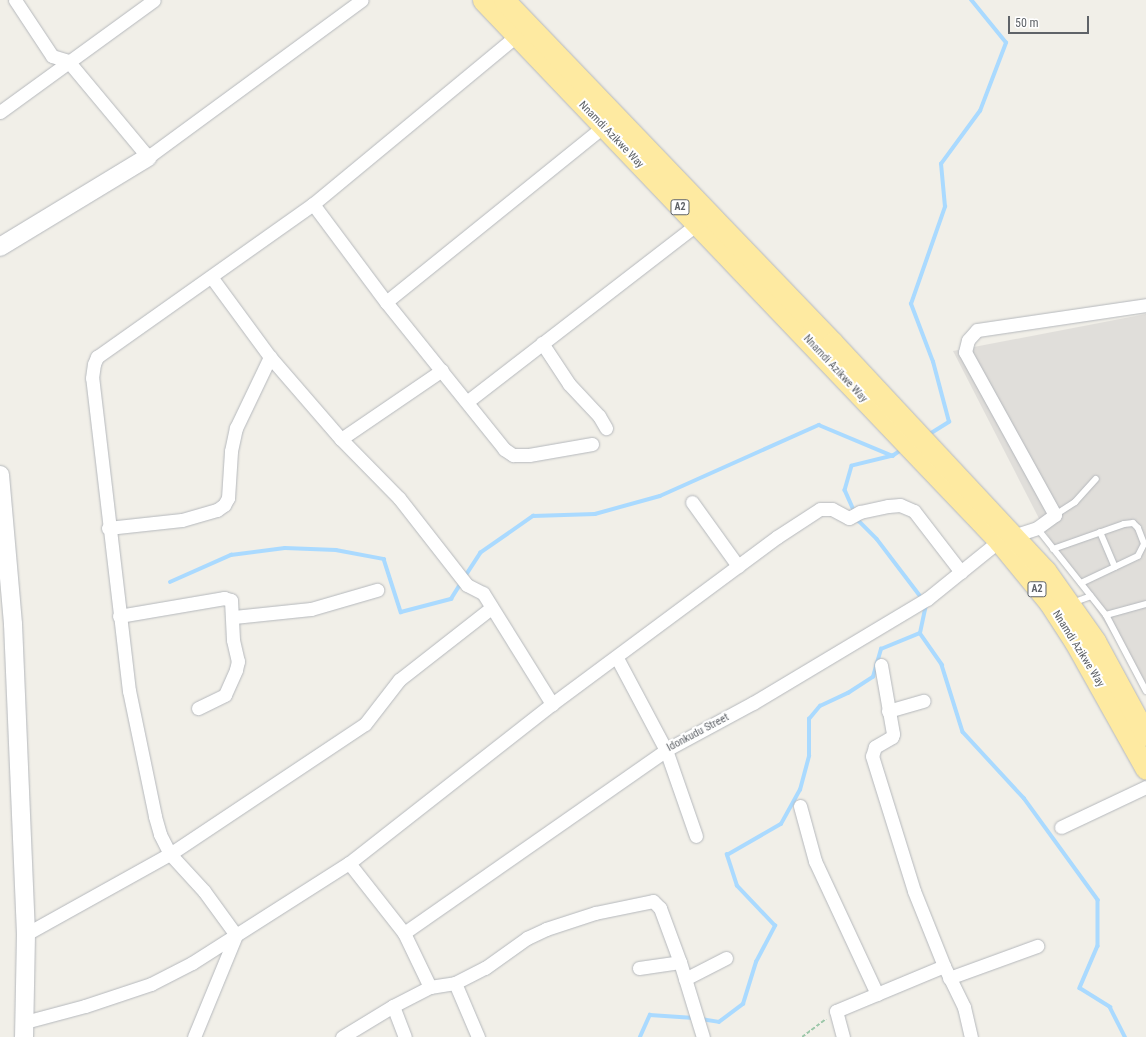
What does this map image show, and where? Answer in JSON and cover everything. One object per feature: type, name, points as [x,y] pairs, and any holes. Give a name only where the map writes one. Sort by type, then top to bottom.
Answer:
[{"type":"highway","name":"Nnamdi Azikwe Way","points":[[483,0],[697,224],[1006,539],[1045,570],[1095,641],[1146,735]]},
{"type":"highway","name":"Nnamdi Azikwe Way","points":[[504,0],[1006,539],[1075,642],[1146,769]]},
{"type":"main road","points":[[0,247],[148,157]]},
{"type":"main road","points":[[0,475],[5,600],[26,934],[25,1029]]},
{"type":"street","points":[[15,0],[52,56],[68,61],[148,157],[362,0]]},
{"type":"street","points":[[0,112],[68,61],[154,0]]},
{"type":"street","points":[[236,935],[204,890],[170,854],[160,834],[145,775],[129,691],[108,528],[92,378],[94,364],[97,357],[212,278],[313,204],[516,35]]},
{"type":"street","points":[[386,302],[603,127]]},
{"type":"street","points":[[313,204],[386,302],[468,401],[504,449],[513,456],[592,444]]},
{"type":"street","points":[[468,401],[697,224]]},
{"type":"street","points":[[212,278],[270,357],[341,439],[399,498],[448,563],[467,585],[483,593],[552,704]]},
{"type":"street","points":[[1006,539],[1037,528],[1055,515],[965,352],[968,340],[977,330],[1146,305]]},
{"type":"street","points":[[542,343],[569,384],[606,428]]},
{"type":"street","points":[[108,528],[182,520],[216,510],[224,505],[228,498],[231,451],[236,428],[270,357]]},
{"type":"street","points":[[341,439],[442,370]]},
{"type":"street","points":[[692,502],[738,566]]},
{"type":"street","points":[[25,1029],[85,1006],[151,984],[192,963],[349,863],[552,704],[617,658],[738,566],[820,509],[832,509],[846,518],[900,505],[914,511],[961,572]]},
{"type":"street","name":"Idonkudu Street","points":[[404,933],[666,750],[753,703],[923,601],[1006,539]]},
{"type":"street","points":[[234,617],[311,609],[377,590]]},
{"type":"street","points":[[119,616],[229,598],[234,617],[233,640],[238,661],[230,688],[219,700],[198,708]]},
{"type":"street","points":[[26,934],[170,854],[365,724],[399,680],[491,608]]},
{"type":"street","points":[[617,658],[666,750],[696,836]]},
{"type":"street","points":[[881,665],[892,737],[875,747],[872,756],[911,884],[947,972],[964,1007],[971,1037]]},
{"type":"street","points":[[888,711],[924,701]]},
{"type":"street","points":[[1061,827],[1146,787]]},
{"type":"street","points":[[800,806],[815,861],[877,994]]},
{"type":"street","points":[[349,863],[404,933],[430,987]]},
{"type":"street","points":[[342,1037],[393,1006],[430,987],[455,983],[485,968],[527,938],[546,929],[645,901],[657,902],[660,908],[680,962],[703,1037]]},
{"type":"street","points":[[194,1037],[236,935]]},
{"type":"street","points":[[843,1037],[836,1011],[877,994],[1038,946]]},
{"type":"street","points":[[685,979],[726,958]]},
{"type":"street","points":[[639,968],[680,962]]},
{"type":"street","points":[[455,983],[478,1037]]},
{"type":"street","points":[[393,1006],[405,1037]]},
{"type":"lane","points":[[1055,515],[1075,502],[1096,480]]},
{"type":"lane","points":[[1053,549],[1124,524],[1133,523],[1138,528],[1144,544],[1138,556],[1081,583]]},
{"type":"lane","points":[[1037,528],[1106,615],[1146,691]]},
{"type":"lane","points":[[1100,532],[1115,567]]},
{"type":"lane","points":[[1069,604],[1091,596]]},
{"type":"lane","points":[[1106,615],[1146,604]]},
{"type":"path","points":[[802,1037],[836,1011]]},
{"type":"shaded area","points":[[1146,314],[1146,686],[1048,536],[953,351]]},
{"type":"waterway","points":[[928,435],[949,422],[933,362],[911,304],[945,207],[941,164],[980,111],[1006,43],[971,0]]},
{"type":"waterway","points":[[464,578],[480,553],[533,516],[595,514],[660,496],[819,425],[893,456]]},
{"type":"waterway","points":[[902,450],[893,456],[852,466],[845,490],[859,521],[877,539],[922,598]]},
{"type":"waterway","points":[[170,582],[231,555],[285,548],[336,550],[384,559],[401,612],[451,599],[461,583]]},
{"type":"waterway","points":[[701,1019],[719,1022],[743,1004],[756,962],[775,926],[737,886],[727,855],[781,824],[800,790],[809,756],[809,719],[820,706],[848,693],[873,677],[881,649],[920,633],[926,604]]},
{"type":"waterway","points":[[920,633],[942,665],[963,732],[1024,798],[1098,900],[1098,946],[1080,988],[1110,1007],[1125,1037]]},
{"type":"waterway","points":[[640,1037],[650,1015],[694,1018]]}]
